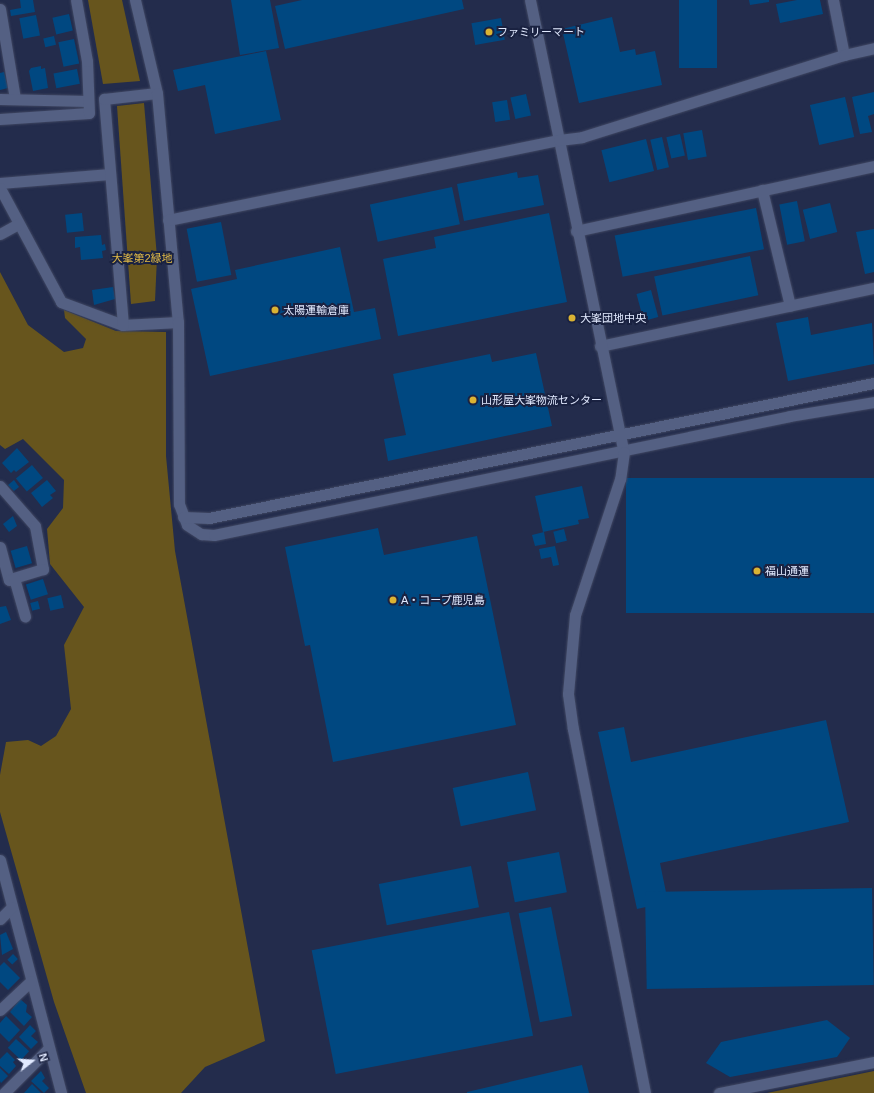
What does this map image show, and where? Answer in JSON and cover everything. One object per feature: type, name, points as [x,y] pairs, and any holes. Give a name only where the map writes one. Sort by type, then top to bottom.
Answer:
[{"type":"street","points":[[0,119],[89,113],[87,61],[76,0]]},
{"type":"street","points":[[135,0],[157,93],[178,322],[179,504],[182,517],[187,525],[201,534],[214,535],[624,452],[790,416],[874,402]]},
{"type":"street","points":[[530,0],[576,231],[624,452],[620,479],[575,615],[568,694],[573,729],[645,1093]]},
{"type":"street","points":[[833,0],[844,55]]},
{"type":"street","points":[[0,9],[15,99]]},
{"type":"street","points":[[168,220],[559,140],[582,137],[844,55],[874,48]]},
{"type":"street","points":[[123,325],[104,99],[157,93]]},
{"type":"street","points":[[0,98],[88,101]]},
{"type":"street","points":[[576,231],[874,166]]},
{"type":"street","points":[[0,183],[110,174]]},
{"type":"street","points":[[0,188],[61,302],[123,325],[178,322]]},
{"type":"street","points":[[762,190],[790,306]]},
{"type":"street","points":[[0,234],[18,224]]},
{"type":"street","points":[[600,346],[874,288]]},
{"type":"street","points":[[182,517],[209,518],[620,436],[874,383]]},
{"type":"street","points":[[0,486],[35,526],[42,569],[9,580],[0,547]]},
{"type":"street","points":[[14,578],[25,616]]},
{"type":"street","points":[[0,860],[48,1049],[61,1093]]},
{"type":"street","points":[[0,919],[12,907]]},
{"type":"street","points":[[0,1010],[31,981]]},
{"type":"street","points":[[4,1093],[48,1049]]},
{"type":"street","points":[[720,1093],[874,1062]]},
{"type":"green space","points":[[88,0],[122,0],[140,81],[103,84]]},
{"type":"green space","name":"大峯第2緑地","points":[[144,103],[157,257],[155,301],[131,304],[117,106]]},
{"type":"green space","points":[[0,272],[28,325],[64,352],[83,348],[86,339],[65,318],[64,310],[116,331],[166,332],[166,456],[175,551],[265,1041],[205,1067],[181,1093],[86,1093],[54,1002],[0,812],[0,775],[6,742],[28,740],[41,746],[56,736],[71,709],[64,645],[84,607],[50,564],[47,529],[63,508],[64,480],[23,439],[5,449],[0,445]]},
{"type":"green space","points":[[874,1071],[874,1093],[767,1093]]},
{"type":"building","points":[[20,0],[33,0],[35,12],[11,16],[10,10],[21,8]]},
{"type":"building","points":[[231,0],[270,0],[279,48],[240,55]]},
{"type":"building","points":[[302,0],[462,0],[464,9],[285,49],[275,6]]},
{"type":"building","points":[[679,0],[717,0],[717,68],[679,68]]},
{"type":"building","points":[[749,0],[769,0],[769,2],[750,5]]},
{"type":"building","points":[[797,0],[820,0],[823,14],[780,23],[776,4]]},
{"type":"building","points":[[69,14],[73,31],[56,34],[52,18]]},
{"type":"building","points":[[36,15],[40,36],[23,39],[19,18]]},
{"type":"building","points":[[612,17],[620,52],[635,49],[636,55],[655,51],[662,85],[579,103],[562,29]]},
{"type":"building","name":"ファミリーマート","points":[[501,18],[505,40],[475,45],[471,23]]},
{"type":"building","points":[[54,36],[56,45],[45,47],[43,38]]},
{"type":"building","points":[[74,39],[79,63],[64,67],[58,42]]},
{"type":"building","points":[[266,51],[281,120],[215,134],[205,85],[178,91],[173,70]]},
{"type":"building","points":[[41,66],[41,69],[45,68],[48,88],[33,91],[29,71],[31,68]]},
{"type":"building","points":[[77,69],[80,84],[56,88],[53,74]]},
{"type":"building","points":[[4,72],[8,88],[0,90],[0,73]]},
{"type":"building","points":[[874,92],[874,114],[868,116],[872,132],[860,134],[852,97]]},
{"type":"building","points":[[526,94],[531,115],[515,119],[510,98]]},
{"type":"building","points":[[845,97],[854,137],[819,145],[810,105]]},
{"type":"building","points":[[507,100],[510,120],[495,122],[492,102]]},
{"type":"building","points":[[702,130],[707,157],[688,160],[683,133]]},
{"type":"building","points":[[680,134],[685,155],[671,159],[666,137]]},
{"type":"building","points":[[662,137],[669,167],[657,170],[650,140]]},
{"type":"building","points":[[646,139],[654,171],[609,182],[601,150]]},
{"type":"building","points":[[517,172],[518,178],[538,175],[544,205],[464,221],[457,184]]},
{"type":"building","points":[[452,187],[460,224],[378,242],[370,204]]},
{"type":"building","points":[[797,201],[805,241],[787,245],[779,204]]},
{"type":"building","points":[[830,203],[837,232],[810,239],[803,210]]},
{"type":"building","points":[[756,208],[764,249],[623,277],[615,235]]},
{"type":"building","points":[[82,213],[84,231],[67,233],[65,215]]},
{"type":"building","points":[[549,213],[567,302],[398,336],[383,259],[436,248],[434,237]]},
{"type":"building","points":[[221,222],[231,275],[197,282],[187,229]]},
{"type":"building","points":[[874,229],[874,272],[865,274],[856,232]]},
{"type":"building","points":[[101,235],[102,245],[105,244],[106,250],[102,251],[103,258],[81,260],[80,247],[75,248],[75,237]]},
{"type":"building","name":"太陽運輸倉庫","points":[[340,247],[354,312],[375,308],[381,339],[210,376],[191,289],[237,279],[235,270]]},
{"type":"building","points":[[750,256],[758,295],[662,316],[654,276]]},
{"type":"building","points":[[113,287],[115,299],[94,305],[92,290]]},
{"type":"building","points":[[651,290],[658,317],[644,321],[637,294]]},
{"type":"building","points":[[808,317],[811,335],[872,323],[874,364],[788,381],[776,323]]},
{"type":"building","name":"山形屋大峯物流センター","points":[[536,353],[552,426],[388,461],[384,439],[406,435],[393,374],[490,354],[492,362]]},
{"type":"building","points":[[17,448],[29,462],[16,472],[14,470],[11,473],[2,463]]},
{"type":"building","points":[[32,465],[43,478],[27,492],[16,478]]},
{"type":"building","name":"福山通運","points":[[626,478],[874,478],[874,613],[626,613]]},
{"type":"building","points":[[14,480],[19,487],[14,491],[8,485]]},
{"type":"building","points":[[47,480],[56,491],[50,495],[53,498],[42,507],[31,493]]},
{"type":"building","points":[[582,486],[589,518],[578,520],[579,524],[543,532],[535,496]]},
{"type":"building","points":[[13,516],[17,526],[9,532],[3,524]]},
{"type":"building","name":"A・コープ鹿児島","points":[[378,528],[384,555],[477,536],[516,725],[333,762],[310,645],[305,646],[285,547]]},
{"type":"building","points":[[564,529],[567,541],[556,543],[553,532]]},
{"type":"building","points":[[544,532],[546,544],[535,546],[532,535]]},
{"type":"building","points":[[27,546],[32,563],[16,568],[11,551]]},
{"type":"building","points":[[555,546],[559,565],[553,566],[551,557],[541,559],[539,549]]},
{"type":"building","points":[[43,579],[48,594],[31,600],[26,585]]},
{"type":"building","points":[[61,595],[64,608],[50,611],[47,598]]},
{"type":"building","points":[[38,601],[40,609],[32,611],[30,603]]},
{"type":"building","points":[[6,606],[11,620],[0,624],[0,607]]},
{"type":"building","points":[[826,720],[849,822],[660,863],[668,902],[637,909],[598,732],[624,727],[631,762]]},
{"type":"building","points":[[528,772],[536,810],[461,826],[453,788]]},
{"type":"building","points":[[559,852],[567,892],[515,902],[507,862]]},
{"type":"building","points":[[471,866],[479,907],[387,925],[379,884]]},
{"type":"building","points":[[872,888],[874,985],[647,989],[645,892]]},
{"type":"building","points":[[551,907],[572,1016],[540,1022],[519,913]]},
{"type":"building","points":[[509,912],[533,1036],[336,1074],[312,950]]},
{"type":"building","points":[[6,932],[13,949],[2,955],[0,935]]},
{"type":"building","points":[[13,954],[18,959],[12,965],[7,960]]},
{"type":"building","points":[[4,962],[20,978],[8,990],[0,982],[0,966]]},
{"type":"building","points":[[20,999],[27,1005],[26,1012],[32,1017],[24,1026],[10,1012]]},
{"type":"building","points":[[6,1016],[20,1030],[9,1042],[0,1033],[0,1023]]},
{"type":"building","points":[[827,1020],[850,1038],[837,1057],[730,1077],[706,1063],[721,1042]]},
{"type":"building","points":[[30,1025],[36,1031],[31,1036],[38,1042],[31,1049],[19,1037]]},
{"type":"building","points":[[16,1039],[29,1051],[21,1060],[8,1048]]},
{"type":"building","points":[[7,1052],[15,1060],[13,1062],[16,1066],[9,1074],[0,1066],[0,1059]]},
{"type":"building","points":[[582,1065],[589,1093],[467,1093],[467,1092]]},
{"type":"building","points":[[0,1068],[8,1076],[1,1083],[0,1081]]},
{"type":"building","points":[[41,1071],[45,1078],[42,1081],[49,1088],[44,1093],[31,1081]]},
{"type":"building","points":[[32,1084],[41,1093],[24,1093]]},
{"type":"place","name":"ファミリーマート","points":[[489,32]]},
{"type":"place","name":"太陽運輸倉庫","points":[[275,310]]},
{"type":"place","name":"大峯団地中央","points":[[572,318]]},
{"type":"place","name":"山形屋大峯物流センター","points":[[473,400]]},
{"type":"place","name":"福山通運","points":[[757,571]]},
{"type":"place","name":"A・コープ鹿児島","points":[[393,600]]}]
